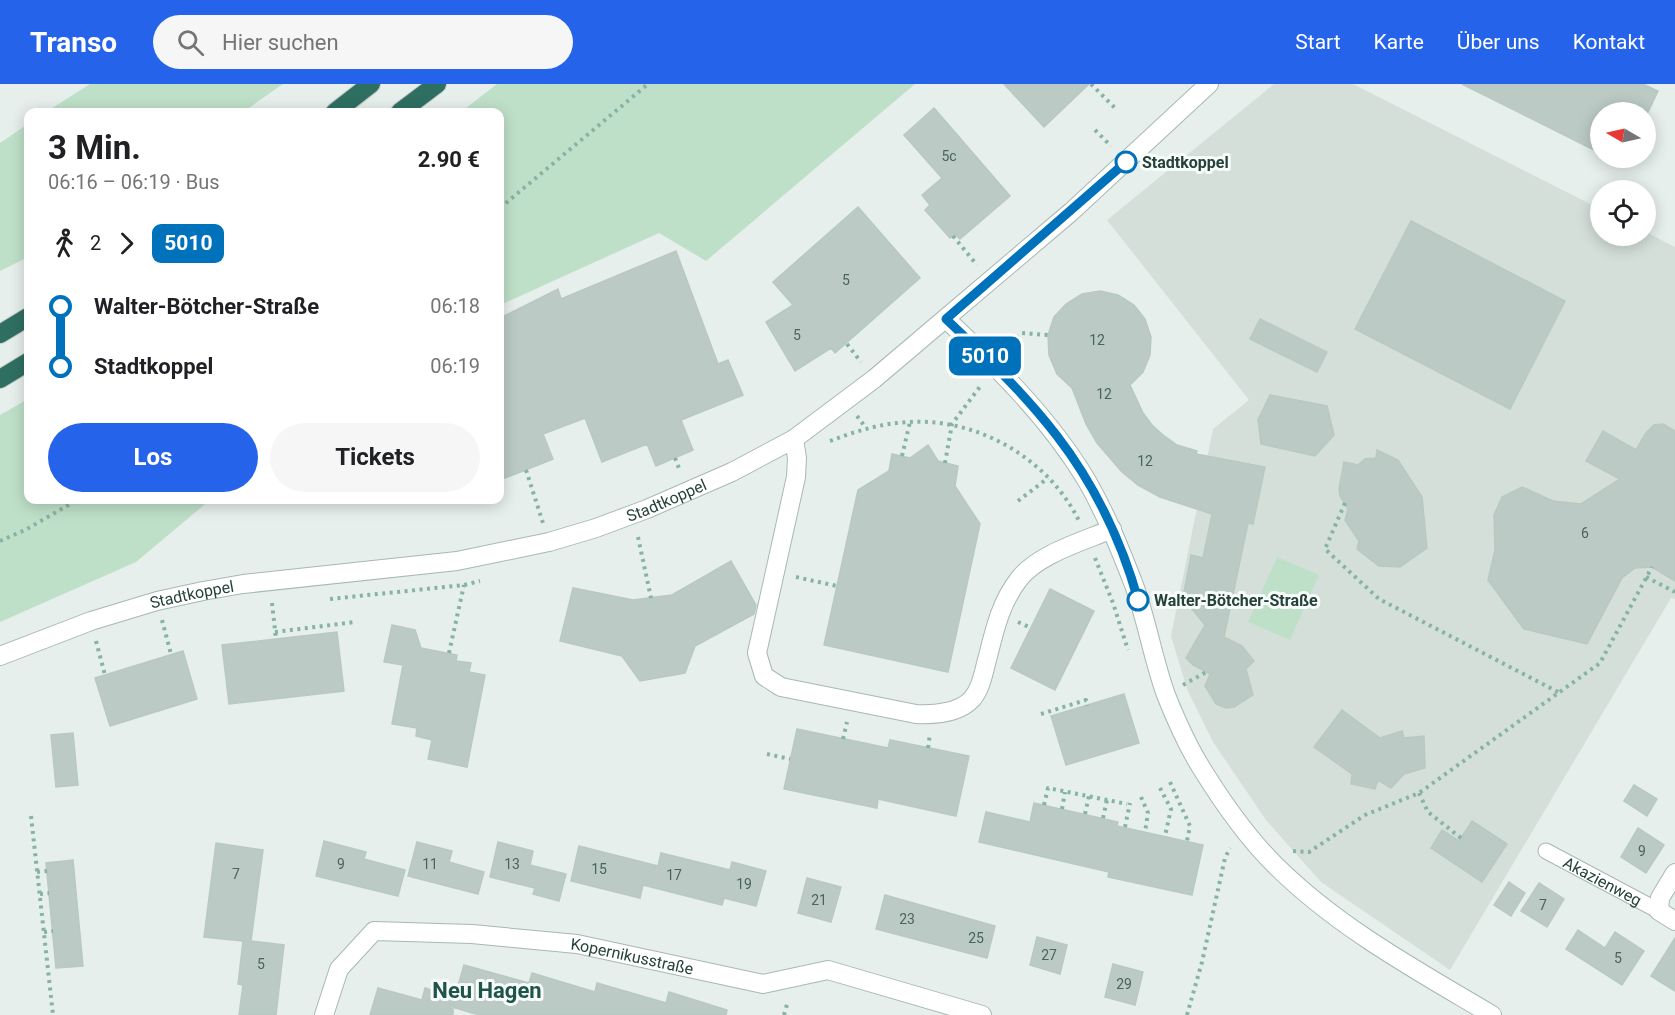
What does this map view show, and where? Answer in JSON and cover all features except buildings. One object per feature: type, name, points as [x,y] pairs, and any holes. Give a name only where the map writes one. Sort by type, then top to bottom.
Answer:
[{"type":"highway","points":[[340,108],[371,84]]},
{"type":"highway","points":[[405,108],[437,84]]},
{"type":"highway","points":[[0,334],[24,319]]},
{"type":"highway","points":[[0,379],[24,364]]},
{"type":"street","name":"Stadtkoppel","points":[[0,656],[91,621],[157,601],[243,584],[457,561],[549,542],[596,528],[688,492],[794,439],[874,379],[991,281],[1126,162],[1209,84]]},
{"type":"street","points":[[946,319],[996,366],[1058,437],[1087,481],[1112,529],[1135,588],[1166,694],[1182,731],[1205,775],[1248,834],[1298,886],[1348,925],[1401,961],[1492,1015]]},
{"type":"street","points":[[794,439],[797,458],[796,477],[757,652],[764,676],[781,687],[916,714],[933,715],[954,710],[971,700],[980,686],[999,613],[1020,577],[1040,561],[1112,529]]},
{"type":"street","name":"Akazienweg","points":[[1675,873],[1660,898],[1659,911],[1675,921]]},
{"type":"street","name":"Kopernikusstraße","points":[[324,1015],[339,969],[374,931],[472,934],[577,944],[763,984],[828,970],[982,1015]]},
{"type":"lane","name":"Akazienweg","points":[[1546,851],[1659,911]]},
{"type":"path","points":[[504,205],[648,84]]},
{"type":"path","points":[[1091,84],[1117,110]]},
{"type":"path","points":[[953,236],[991,281]]},
{"type":"path","points":[[902,456],[910,422]]},
{"type":"path","points":[[797,458],[817,445],[866,428],[910,422],[952,424],[993,438],[1023,455],[1048,478],[1074,511],[1113,603],[1130,656]]},
{"type":"path","points":[[526,470],[549,542]]},
{"type":"path","points":[[1018,501],[1048,478]]},
{"type":"path","points":[[1345,503],[1325,549],[1379,599],[1560,693]]},
{"type":"path","points":[[0,541],[26,530],[70,504]]},
{"type":"path","points":[[628,540],[648,533]]},
{"type":"path","points":[[638,537],[651,598]]},
{"type":"path","points":[[1309,852],[1365,815],[1419,793],[1600,663],[1652,567]]},
{"type":"path","points":[[774,572],[837,586]]},
{"type":"path","points":[[1646,578],[1675,592]]},
{"type":"path","points":[[329,599],[464,585],[486,579]]},
{"type":"path","points":[[449,653],[464,585]]},
{"type":"path","points":[[157,601],[171,654]]},
{"type":"path","points":[[261,605],[284,602]]},
{"type":"path","points":[[272,603],[276,639]]},
{"type":"path","points":[[151,625],[173,620]]},
{"type":"path","points":[[91,621],[105,675]]},
{"type":"path","points":[[275,632],[355,622]]},
{"type":"path","points":[[86,646],[107,639]]},
{"type":"path","points":[[1041,714],[1086,700],[1087,706]]},
{"type":"path","points":[[766,754],[790,759]]},
{"type":"path","points":[[1170,782],[1190,826],[1187,841]]},
{"type":"path","points":[[1044,805],[1048,788],[1128,804],[1125,827]]},
{"type":"path","points":[[1160,788],[1171,809],[1165,836]]},
{"type":"path","points":[[1062,809],[1065,792]]},
{"type":"path","points":[[1419,793],[1428,812],[1461,838]]},
{"type":"path","points":[[1085,814],[1089,796]]},
{"type":"path","points":[[1141,797],[1148,813],[1145,832]]},
{"type":"path","points":[[1103,818],[1107,800]]},
{"type":"path","points":[[31,816],[53,1015]]},
{"type":"path","points":[[1187,1015],[1202,962],[1225,858],[1230,848]]},
{"type":"path","points":[[38,872],[47,871]]},
{"type":"path","points":[[40,894],[49,893]]},
{"type":"path","points":[[44,932],[53,931]]},
{"type":"path","points":[[47,958],[55,957]]},
{"type":"shaded area","points":[[1274,84],[1353,84],[1590,204],[1590,246],[1656,246],[1656,237],[1675,247],[1675,599],[1671,598],[1450,970],[1321,882],[1266,820],[1213,742],[1187,689],[1171,636],[1213,429],[1249,400],[1107,220]]},
{"type":"green space","points":[[90,84],[283,84],[249,108],[52,108]]},
{"type":"green space","points":[[497,84],[915,84],[706,261],[659,233],[504,303],[504,108],[466,108]]},
{"type":"green space","points":[[24,127],[24,259],[0,271],[0,143]]},
{"type":"green space","points":[[24,401],[24,504],[205,504],[136,562],[0,622],[0,415]]},
{"type":"green space","points":[[1277,557],[1319,575],[1290,640],[1248,622]]},
{"type":"bus line","name":"5010","points":[[1126,162],[946,319],[996,366],[1058,437],[1087,481],[1112,529],[1138,600]]},
{"type":"place","name":"Stadtkoppel","points":[[1126,162]]},
{"type":"place","name":"Walter-Bötcher-Straße","points":[[1138,600]]},
{"type":"district","name":"Neu Hagen","points":[[487,990]]}]
